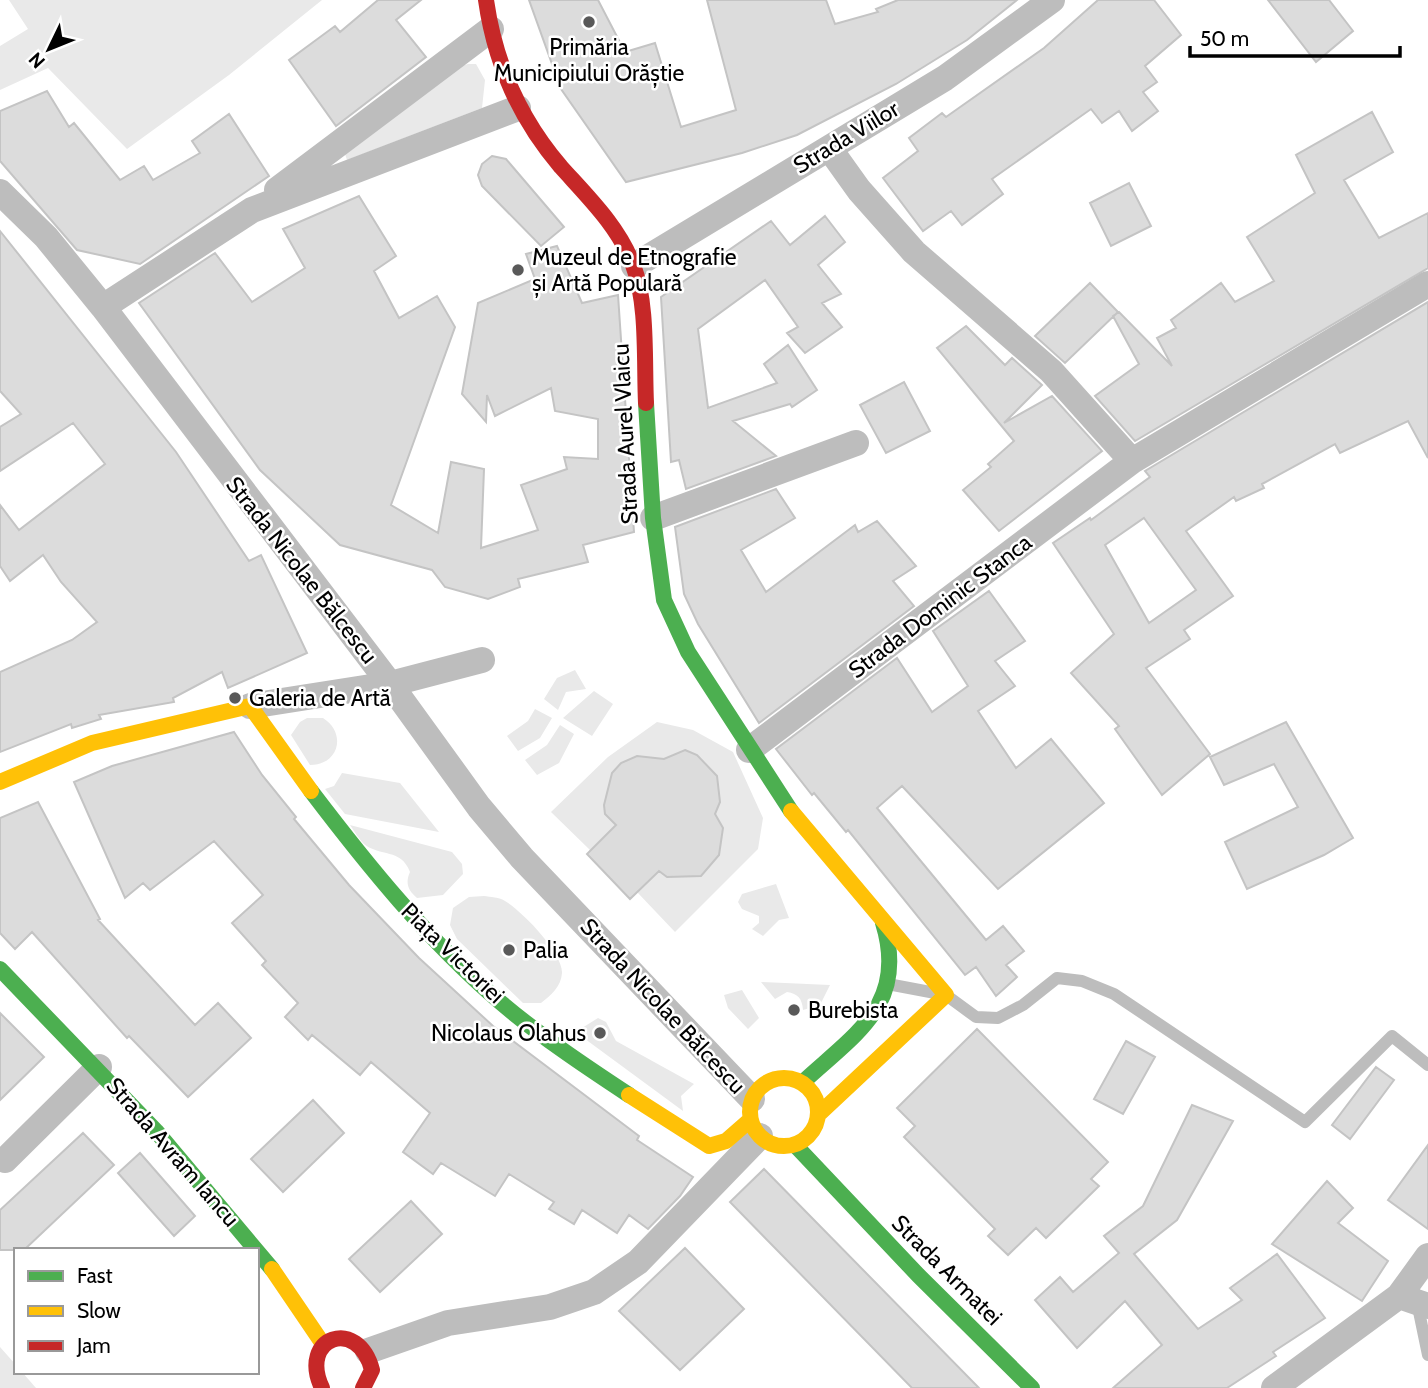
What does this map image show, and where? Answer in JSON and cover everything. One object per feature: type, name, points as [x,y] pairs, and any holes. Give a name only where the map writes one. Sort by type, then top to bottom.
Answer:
[{"type":"main road","name":"Strada Aurel Vlaicu","points":[[486,0],[491,29],[506,80],[518,108],[536,136],[615,233],[634,266],[640,296],[653,518],[664,600],[688,653],[749,750]]},
{"type":"main road","points":[[0,782],[92,743],[250,706]]},
{"type":"main road","name":"Piața Victoriei","points":[[250,706],[326,815],[419,925],[500,1002],[567,1052],[709,1146]]},
{"type":"main road","points":[[749,750],[792,811],[883,923],[946,995],[818,1119],[808,1137],[795,1145],[783,1146],[754,1119]]},
{"type":"main road","points":[[803,1082],[877,1010],[889,984],[892,957],[883,923]]},
{"type":"main road","points":[[0,969],[99,1068]]},
{"type":"main road","name":"Strada Avram Iancu","points":[[99,1068],[255,1248]]},
{"type":"main road","points":[[709,1146],[726,1141],[754,1119],[760,1086],[773,1078],[789,1077],[803,1082],[816,1096],[830,1183]]},
{"type":"main road","name":"Strada Armatei","points":[[795,1145],[1032,1388]]},
{"type":"main road","name":"Strada Avram Iancu","points":[[259,1252],[323,1344]]},
{"type":"main road","points":[[322,1388],[313,1370],[313,1361],[323,1344],[339,1337],[347,1337],[368,1351],[372,1370],[363,1388]]},
{"type":"street","name":"Strada Viilor","points":[[634,266],[956,71],[1052,0]]},
{"type":"street","points":[[103,307],[252,210],[491,29]]},
{"type":"street","points":[[252,210],[518,108]]},
{"type":"street","points":[[829,148],[859,190],[914,252],[1051,371],[1132,461]]},
{"type":"street","name":"Strada Nicolae Bălcescu","points":[[0,192],[46,237],[103,307],[390,684],[442,760],[523,858],[754,1119]]},
{"type":"street","name":"Strada Dominic Stanca","points":[[749,750],[1132,461],[1428,284]]},
{"type":"street","points":[[653,518],[856,443]]},
{"type":"street","points":[[250,706],[390,684],[482,660]]},
{"type":"street","name":"Strada Avram Iancu","points":[[5,1160],[99,1068]]},
{"type":"street","points":[[368,1351],[448,1323],[550,1307],[594,1292],[638,1262],[718,1179],[754,1119]]},
{"type":"street","points":[[709,1146],[718,1163],[718,1179]]},
{"type":"street","points":[[1274,1388],[1414,1301],[1428,1256]]},
{"type":"lane","points":[[889,984],[946,995],[976,1017],[998,1018],[1023,1005],[1057,978],[1083,981],[1114,994],[1305,1122],[1392,1036],[1428,1065]]},
{"type":"lane","points":[[1414,1301],[1428,1355]]},
{"type":"shaded area","points":[[9,0],[322,0],[229,75],[127,149],[48,68],[0,90],[0,46],[28,29]]},
{"type":"shaded area","points":[[476,64],[485,80],[482,108],[347,160],[344,151],[455,68]]},
{"type":"shaded area","points":[[575,670],[586,689],[566,692],[558,710],[544,699],[557,678]]},
{"type":"shaded area","points":[[594,691],[613,704],[592,736],[563,718]]},
{"type":"shaded area","points":[[535,709],[552,718],[540,738],[518,751],[507,736],[528,721]]},
{"type":"shaded area","points":[[307,718],[323,718],[331,724],[337,739],[333,754],[320,764],[310,765],[291,735],[300,722]]},
{"type":"shaded area","points":[[657,722],[693,730],[733,752],[763,818],[758,849],[675,932],[637,892],[630,899],[587,854],[590,850],[551,812],[608,757]]},
{"type":"shaded area","points":[[560,725],[574,734],[559,763],[537,775],[525,760],[547,745]]},
{"type":"shaded area","points":[[342,773],[400,783],[439,832],[345,814],[325,789],[334,786]]},
{"type":"shaded area","points":[[350,825],[452,852],[462,864],[463,874],[443,895],[417,898],[408,886],[410,872],[406,864],[396,856],[364,844]]},
{"type":"shaded area","points":[[776,884],[789,918],[779,920],[763,936],[752,929],[759,923],[759,916],[742,909],[738,902],[742,894]]},
{"type":"shaded area","points":[[469,897],[500,899],[512,906],[540,933],[556,955],[561,965],[560,982],[541,1003],[523,1003],[457,939],[450,925],[453,908]]},
{"type":"shaded area","points":[[761,982],[830,985],[820,1005],[803,1010],[797,995],[787,992],[775,999]]},
{"type":"shaded area","points":[[742,990],[759,1018],[748,1029],[728,1008],[724,995]]},
{"type":"shaded area","points":[[598,1018],[606,1022],[616,1041],[694,1084],[681,1096],[683,1111],[581,1036],[582,1028]]},
{"type":"shaded area","points":[[0,1347],[14,1363],[14,1374],[24,1374],[36,1388],[0,1388]]},
{"type":"building","points":[[378,0],[421,0],[396,20],[426,57],[336,126],[289,60],[335,26],[340,32]]},
{"type":"building","points":[[529,0],[598,0],[625,52],[655,43],[681,127],[736,110],[707,0],[826,0],[835,24],[878,12],[876,9],[898,0],[1017,0],[967,40],[896,84],[797,135],[742,153],[626,182],[561,89]]},
{"type":"building","points":[[1098,0],[1154,0],[1181,35],[1145,66],[1157,82],[1143,92],[1158,111],[1132,131],[1119,111],[1102,123],[1091,109],[992,179],[1003,194],[962,225],[951,211],[923,231],[883,178],[918,151],[909,138],[942,113],[946,117],[1044,48]]},
{"type":"building","points":[[1268,0],[1329,0],[1353,31],[1316,62]]},
{"type":"building","points":[[47,91],[69,127],[74,123],[120,180],[144,166],[153,180],[200,153],[192,141],[229,114],[269,176],[140,264],[77,250],[0,161],[0,111]]},
{"type":"building","points":[[1372,112],[1393,152],[1344,180],[1379,238],[1428,213],[1428,268],[1135,441],[1095,396],[1139,364],[1113,316],[1119,312],[1172,366],[1157,338],[1176,328],[1171,320],[1221,283],[1235,302],[1274,281],[1247,237],[1315,193],[1296,155]]},
{"type":"building","points":[[492,156],[506,159],[564,227],[541,246],[482,186],[478,175],[482,164]]},
{"type":"building","points":[[1129,183],[1151,226],[1111,246],[1090,203]]},
{"type":"building","points":[[359,196],[396,256],[374,271],[399,318],[437,296],[455,327],[391,505],[438,533],[451,462],[484,469],[481,548],[538,530],[521,485],[567,469],[564,457],[598,459],[598,419],[555,411],[551,388],[495,416],[487,395],[486,422],[462,394],[478,303],[535,279],[526,254],[557,246],[582,303],[618,295],[634,532],[583,545],[588,562],[518,579],[520,587],[488,599],[445,587],[432,570],[340,545],[260,470],[139,303],[215,253],[252,302],[305,268],[283,229]]},
{"type":"building","points":[[825,216],[845,242],[818,265],[841,294],[822,303],[842,327],[805,353],[787,333],[798,327],[765,280],[698,329],[708,408],[777,383],[764,364],[788,345],[817,390],[792,407],[790,404],[733,421],[776,456],[686,489],[679,460],[671,462],[661,297],[771,221],[790,245]]},
{"type":"building","points":[[0,231],[176,452],[249,561],[261,555],[307,653],[228,688],[222,672],[173,698],[174,702],[99,715],[101,719],[72,728],[71,724],[0,752],[0,672],[72,640],[97,622],[61,582],[43,555],[10,581],[0,566],[0,505],[19,530],[105,464],[73,423],[0,471],[0,427],[21,414],[0,391]]},
{"type":"building","points":[[1090,283],[1118,312],[1065,363],[1035,336]]},
{"type":"building","points":[[1428,302],[1428,458],[1408,421],[1340,453],[1335,444],[1262,484],[1264,488],[1236,501],[1234,497],[1186,531],[1233,596],[1184,630],[1190,639],[1146,668],[1210,754],[1162,795],[1115,729],[1119,726],[1071,673],[1114,634],[1053,543],[1090,518],[1091,520],[1150,477],[1145,471]],"holes":[[[1144,518],[1196,590],[1149,623],[1105,545]]]},
{"type":"building","points":[[966,326],[1005,365],[1012,358],[1042,385],[1004,423],[1052,396],[1102,451],[999,531],[963,490],[991,467],[988,464],[1014,441],[937,348]]},
{"type":"building","points":[[904,382],[930,431],[886,453],[860,405]]},
{"type":"building","points":[[776,489],[795,518],[741,550],[766,592],[855,525],[858,532],[877,521],[916,566],[893,581],[914,606],[759,723],[698,624],[684,594],[675,527]]},
{"type":"building","points":[[989,591],[1025,641],[995,661],[1015,686],[978,711],[1016,768],[1051,739],[1104,803],[998,889],[902,786],[877,808],[986,940],[1003,926],[1024,951],[1006,965],[1017,977],[996,996],[976,967],[965,975],[848,830],[846,832],[814,793],[812,795],[776,749],[897,658],[932,712],[968,686],[933,631]]},
{"type":"building","points":[[1286,722],[1353,838],[1324,855],[1247,889],[1225,842],[1298,807],[1274,764],[1224,785],[1210,757]]},
{"type":"building","points":[[234,732],[262,775],[296,817],[294,819],[349,885],[419,958],[493,1026],[639,1136],[637,1140],[693,1177],[680,1196],[648,1229],[629,1215],[617,1233],[582,1210],[574,1224],[549,1209],[554,1202],[509,1174],[495,1196],[441,1163],[433,1174],[403,1152],[430,1113],[371,1062],[360,1075],[312,1035],[308,1040],[285,1017],[298,1003],[262,965],[266,961],[232,923],[263,895],[214,841],[150,890],[143,883],[125,898],[74,782],[112,766]]},
{"type":"building","points":[[685,750],[697,755],[717,776],[720,802],[715,814],[723,828],[719,855],[701,876],[667,877],[659,871],[630,899],[587,854],[616,825],[605,814],[604,805],[612,773],[621,763],[637,756],[664,759]]},
{"type":"building","points":[[38,802],[100,919],[98,920],[195,1025],[218,1003],[251,1038],[188,1097],[129,1036],[127,1038],[32,932],[15,949],[0,933],[0,818]]},
{"type":"building","points":[[0,1013],[44,1057],[0,1100]]},
{"type":"building","points":[[977,1029],[1108,1162],[1091,1179],[1099,1186],[1046,1238],[1036,1228],[1008,1255],[988,1236],[995,1229],[904,1137],[915,1126],[897,1108]]},
{"type":"building","points":[[1126,1041],[1155,1057],[1123,1114],[1094,1099]]},
{"type":"building","points":[[1376,1067],[1394,1080],[1350,1139],[1332,1125]]},
{"type":"building","points":[[313,1100],[344,1133],[283,1192],[251,1159]]},
{"type":"building","points":[[1192,1105],[1233,1121],[1177,1220],[1134,1254],[1198,1329],[1242,1300],[1230,1288],[1277,1254],[1325,1318],[1273,1352],[1276,1356],[1227,1388],[1113,1388],[1162,1345],[1125,1301],[1077,1348],[1035,1300],[1060,1277],[1073,1292],[1119,1253],[1104,1236],[1143,1206]]},
{"type":"building","points":[[83,1133],[114,1165],[26,1248],[0,1250],[0,1210]]},
{"type":"building","points":[[1428,1145],[1428,1229],[1388,1200]]},
{"type":"building","points":[[140,1153],[195,1216],[174,1236],[118,1173]]},
{"type":"building","points":[[764,1169],[979,1388],[912,1388],[730,1202]]},
{"type":"building","points":[[1327,1181],[1353,1208],[1338,1223],[1388,1261],[1362,1301],[1272,1244]]},
{"type":"building","points":[[411,1201],[442,1234],[380,1292],[349,1259]]},
{"type":"building","points":[[685,1248],[744,1309],[680,1370],[619,1311]]},
{"type":"traffic: fast","points":[[646,403],[653,518],[664,600],[688,652],[791,811]]},
{"type":"traffic: fast","points":[[311,791],[354,847],[423,928],[473,978],[530,1026],[629,1095]]},
{"type":"traffic: fast","points":[[803,1082],[858,1032],[883,996],[889,975],[889,951],[883,923]]},
{"type":"traffic: fast","points":[[0,969],[156,1131],[254,1248]]},
{"type":"traffic: fast","points":[[795,1145],[918,1275],[1032,1388]]},
{"type":"traffic: fast","points":[[259,1254],[272,1269]]},
{"type":"traffic: slow","points":[[0,782],[92,743],[250,706],[311,791]]},
{"type":"traffic: slow","points":[[791,811],[946,995],[819,1114]]},
{"type":"traffic: slow","points":[[777,1078],[791,1078],[803,1083],[813,1093],[818,1112],[813,1131],[803,1141],[791,1146],[777,1146],[765,1141],[755,1131],[750,1119],[750,1105],[755,1093],[765,1083],[777,1078]]},
{"type":"traffic: slow","points":[[629,1095],[709,1146],[726,1141],[750,1120]]},
{"type":"traffic: slow","points":[[272,1269],[323,1344]]},
{"type":"traffic: jam","points":[[486,0],[496,46],[521,110],[546,148],[611,225],[633,265],[643,315],[646,403]]},
{"type":"traffic: jam","points":[[322,1388],[317,1370],[318,1356],[324,1346],[333,1340],[344,1339],[355,1343],[365,1353],[372,1370],[363,1388]]},
{"type":"place","name":"Primăria Municipiului Orăștie","points":[[589,22]]},
{"type":"place","name":"Muzeul de Etnografie și Artă Populară","points":[[518,270]]},
{"type":"place","name":"Galeria de Artă","points":[[235,698]]},
{"type":"place","name":"Palia","points":[[509,950]]},
{"type":"place","name":"Burebista","points":[[794,1010]]},
{"type":"place","name":"Nicolaus Olahus","points":[[600,1033]]}]
